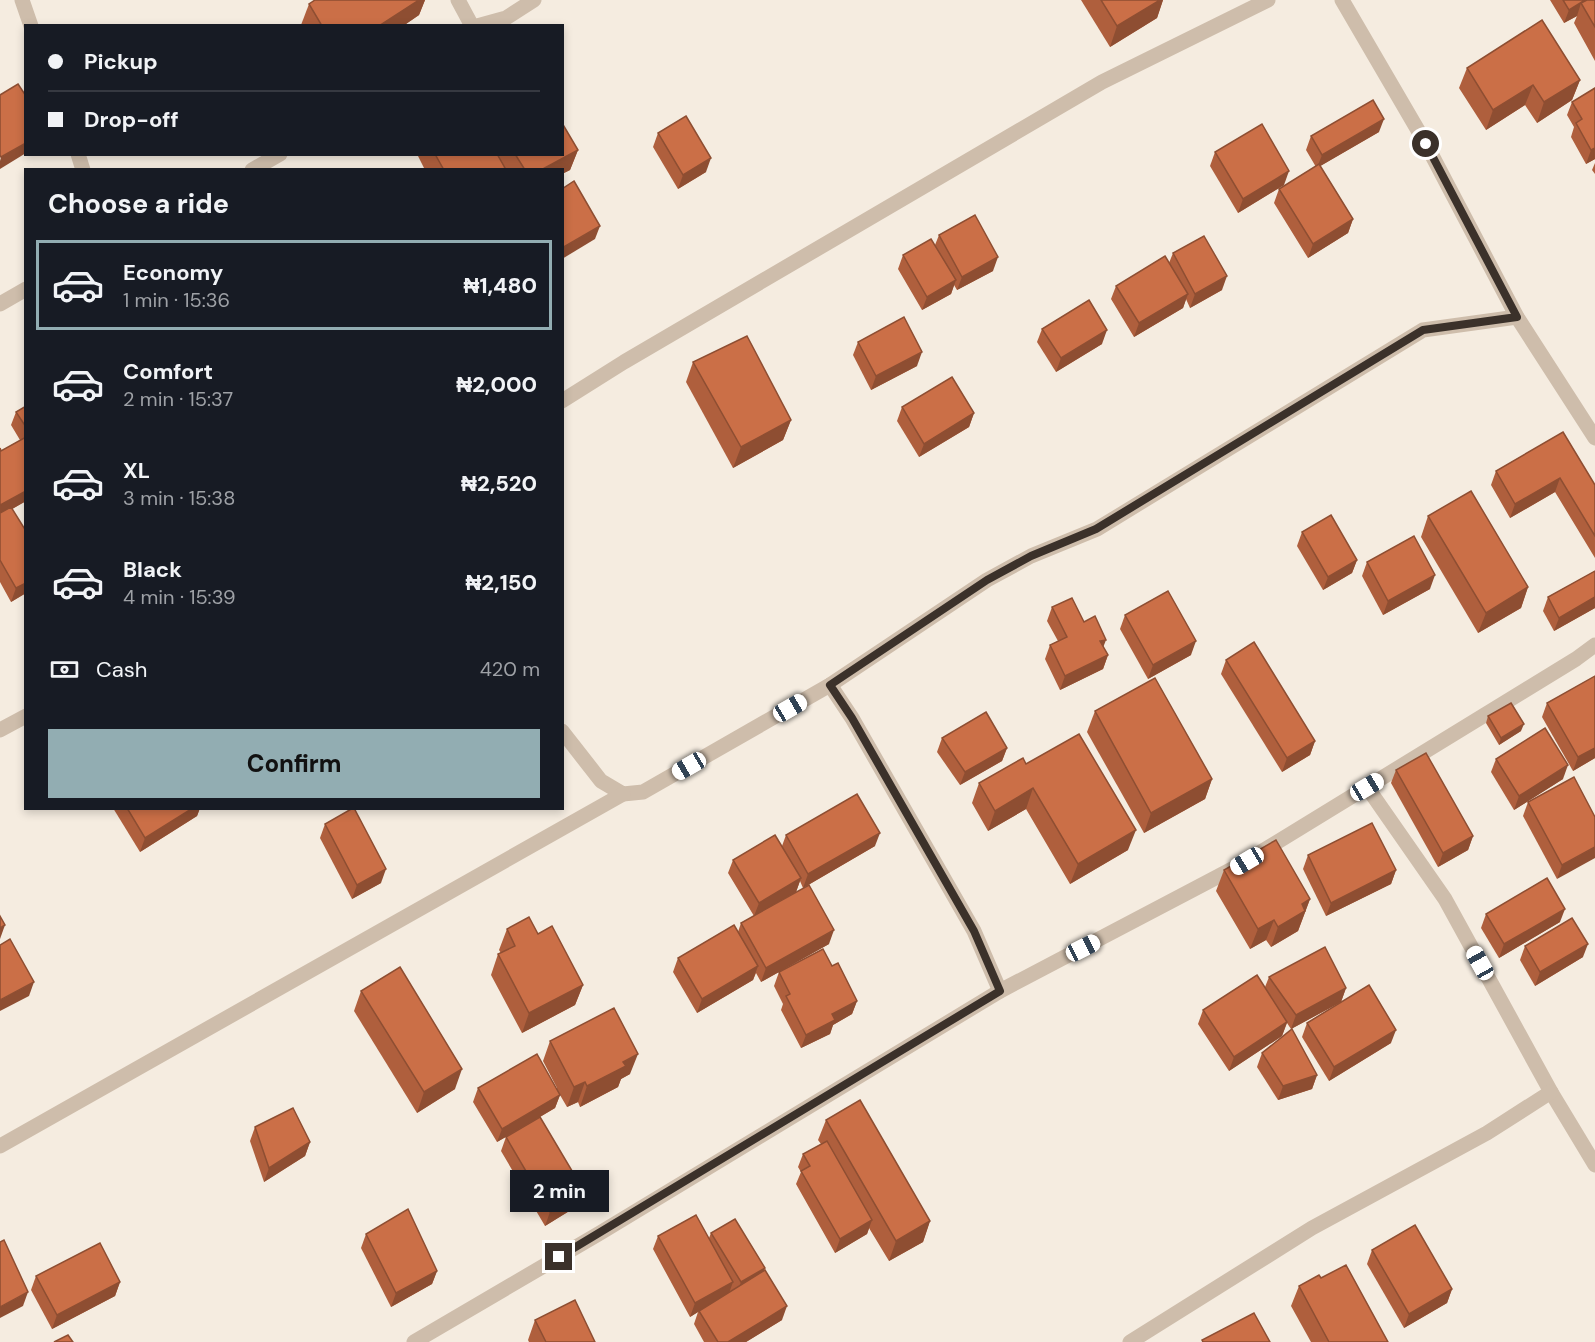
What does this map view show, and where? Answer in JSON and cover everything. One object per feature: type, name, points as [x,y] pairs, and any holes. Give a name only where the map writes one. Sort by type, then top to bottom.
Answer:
[{"type":"street","points":[[22,0],[30,24]]},
{"type":"street","points":[[458,0],[471,24]]},
{"type":"street","points":[[484,24],[506,18],[534,0]]},
{"type":"street","points":[[564,400],[624,362],[1102,82],[1268,0]]},
{"type":"street","points":[[1342,0],[1426,144],[1517,317],[1587,422],[1595,438]]},
{"type":"street","points":[[256,168],[276,156]]},
{"type":"street","points":[[0,304],[24,290]]},
{"type":"street","points":[[0,1146],[623,794],[643,792],[830,685],[987,580],[1031,556],[1096,529],[1423,330],[1517,317]]},
{"type":"street","points":[[414,1342],[621,1221],[1000,991],[1227,873],[1576,659],[1595,645]]},
{"type":"street","points":[[830,685],[852,718],[974,931],[1000,991]]},
{"type":"street","points":[[0,730],[24,717]]},
{"type":"street","points":[[564,734],[601,781],[623,794]]},
{"type":"street","points":[[1367,787],[1445,899],[1551,1092],[1595,1165]]},
{"type":"street","points":[[1130,1342],[1312,1228],[1487,1133],[1551,1092]]},
{"type":"building","points":[[315,0],[419,0],[382,24],[321,24],[309,4]]},
{"type":"building","points":[[1101,0],[1160,0],[1117,26]]},
{"type":"building","points":[[1563,0],[1585,0],[1569,10]]},
{"type":"building","points":[[1595,0],[1595,27],[1581,3]]},
{"type":"building","points":[[1542,20],[1580,80],[1544,102],[1533,85],[1493,110],[1467,68]]},
{"type":"building","points":[[18,84],[24,93],[24,144],[1,157],[0,155],[0,95]]},
{"type":"building","points":[[1595,88],[1595,148],[1591,150],[1576,123],[1582,119],[1572,102]]},
{"type":"building","points":[[1373,100],[1384,119],[1322,155],[1311,136]]},
{"type":"building","points":[[686,116],[711,158],[683,175],[658,133]]},
{"type":"building","points":[[1262,124],[1289,171],[1243,199],[1215,152]]},
{"type":"building","points":[[564,126],[578,150],[545,168],[524,168],[516,156],[564,156]]},
{"type":"building","points":[[436,156],[498,156],[505,168],[443,168]]},
{"type":"building","points":[[1319,164],[1353,219],[1313,244],[1279,189]]},
{"type":"building","points":[[574,181],[600,226],[564,247],[564,188]]},
{"type":"building","points":[[975,215],[998,257],[962,277],[939,235]]},
{"type":"building","points":[[1204,236],[1227,276],[1195,294],[1173,253]]},
{"type":"building","points":[[931,239],[956,280],[927,297],[903,255]]},
{"type":"building","points":[[1165,256],[1188,294],[1139,323],[1116,286]]},
{"type":"building","points":[[1089,300],[1107,330],[1061,358],[1042,329]]},
{"type":"building","points":[[904,317],[922,352],[876,376],[858,342]]},
{"type":"building","points":[[747,336],[791,420],[741,447],[693,362]]},
{"type":"building","points":[[952,377],[974,413],[924,444],[902,407]]},
{"type":"building","points":[[24,407],[24,424],[16,412]]},
{"type":"building","points":[[1563,432],[1595,485],[1595,536],[1560,478],[1515,504],[1496,471]]},
{"type":"building","points":[[24,438],[24,492],[0,505],[0,448],[1,451]]},
{"type":"building","points":[[1471,491],[1528,587],[1486,613],[1428,516]]},
{"type":"building","points":[[11,507],[24,528],[24,584],[16,588],[0,560],[0,513]]},
{"type":"building","points":[[1331,515],[1357,560],[1328,577],[1302,532]]},
{"type":"building","points":[[1414,536],[1435,575],[1388,601],[1367,562]]},
{"type":"building","points":[[1595,571],[1595,597],[1559,618],[1548,597]]},
{"type":"building","points":[[1168,591],[1196,641],[1153,665],[1125,615]]},
{"type":"building","points":[[1072,598],[1084,622],[1095,616],[1106,640],[1100,641],[1108,655],[1065,676],[1050,645],[1067,637],[1052,607]]},
{"type":"building","points":[[1254,642],[1315,741],[1287,758],[1226,660]]},
{"type":"building","points":[[1595,676],[1595,748],[1578,757],[1547,703]]},
{"type":"building","points":[[1155,678],[1212,779],[1151,813],[1095,711]]},
{"type":"building","points":[[1511,703],[1524,724],[1501,738],[1488,716]]},
{"type":"building","points":[[986,712],[1007,748],[965,772],[942,738]]},
{"type":"building","points":[[1545,728],[1568,765],[1519,796],[1496,759]]},
{"type":"building","points":[[1079,734],[1136,830],[1078,864],[1033,788],[995,811],[979,783],[1023,758],[1026,764]]},
{"type":"building","points":[[1426,753],[1473,836],[1443,853],[1396,770]]},
{"type":"building","points":[[1574,777],[1595,817],[1595,847],[1562,865],[1528,802]]},
{"type":"building","points":[[857,794],[880,833],[808,874],[786,835]]},
{"type":"building","points":[[128,810],[190,810],[145,838]]},
{"type":"building","points":[[350,810],[355,810],[386,869],[357,885],[325,824]]},
{"type":"building","points":[[1372,823],[1396,870],[1331,903],[1308,855]]},
{"type":"building","points":[[775,835],[801,878],[759,903],[733,860]]},
{"type":"building","points":[[1276,840],[1310,899],[1302,904],[1305,911],[1278,927],[1274,920],[1258,929],[1224,870]]},
{"type":"building","points":[[1547,878],[1565,909],[1504,944],[1486,914]]},
{"type":"building","points":[[809,885],[834,930],[766,968],[741,923]]},
{"type":"building","points":[[0,916],[5,925],[0,928]]},
{"type":"building","points":[[529,917],[538,934],[552,926],[583,985],[529,1013],[498,954],[515,946],[507,929]]},
{"type":"building","points":[[1572,918],[1588,944],[1540,972],[1525,946]]},
{"type":"building","points":[[734,925],[758,966],[702,999],[678,958]]},
{"type":"building","points":[[10,939],[34,982],[0,1000],[0,945]]},
{"type":"building","points":[[1325,947],[1346,988],[1296,1015],[1269,977]]},
{"type":"building","points":[[823,949],[832,966],[838,963],[857,1001],[832,1014],[835,1020],[806,1035],[786,996],[790,994],[779,972]]},
{"type":"building","points":[[400,967],[462,1069],[424,1092],[361,991]]},
{"type":"building","points":[[1257,975],[1287,1022],[1234,1057],[1203,1010]]},
{"type":"building","points":[[1369,985],[1396,1030],[1334,1067],[1307,1023]]},
{"type":"building","points":[[614,1008],[638,1054],[623,1062],[626,1066],[587,1086],[585,1082],[574,1087],[550,1041]]},
{"type":"building","points":[[1292,1029],[1317,1075],[1283,1086],[1262,1053]]},
{"type":"building","points":[[537,1054],[560,1095],[502,1129],[478,1088]]},
{"type":"building","points":[[860,1100],[930,1221],[896,1241],[826,1120]]},
{"type":"building","points":[[293,1108],[310,1142],[269,1168],[255,1127]]},
{"type":"building","points":[[540,1117],[584,1191],[550,1212],[506,1137]]},
{"type":"building","points":[[827,1141],[872,1220],[840,1239],[801,1171],[810,1166],[803,1154]]},
{"type":"building","points":[[408,1209],[437,1271],[396,1293],[366,1234]]},
{"type":"building","points":[[696,1215],[733,1282],[695,1303],[658,1236]]},
{"type":"building","points":[[735,1219],[765,1268],[741,1282],[711,1233]]},
{"type":"building","points":[[1415,1225],[1452,1289],[1409,1314],[1372,1250]]},
{"type":"building","points":[[4,1240],[28,1292],[0,1307],[0,1242]]},
{"type":"building","points":[[100,1243],[120,1282],[57,1315],[36,1276]]},
{"type":"building","points":[[1346,1265],[1388,1342],[1329,1342],[1299,1286],[1319,1275],[1321,1278]]},
{"type":"building","points":[[765,1270],[787,1306],[728,1342],[718,1342],[699,1311]]},
{"type":"building","points":[[575,1300],[595,1342],[546,1342],[535,1320]]},
{"type":"building","points":[[1254,1313],[1270,1342],[1203,1342],[1202,1340]]},
{"type":"building","points":[[68,1335],[73,1342],[54,1342]]},
{"type":"route","points":[[559,1257],[1000,991],[974,931],[852,718],[830,685],[987,580],[1031,556],[1096,529],[1423,330],[1517,317],[1426,144]]}]
